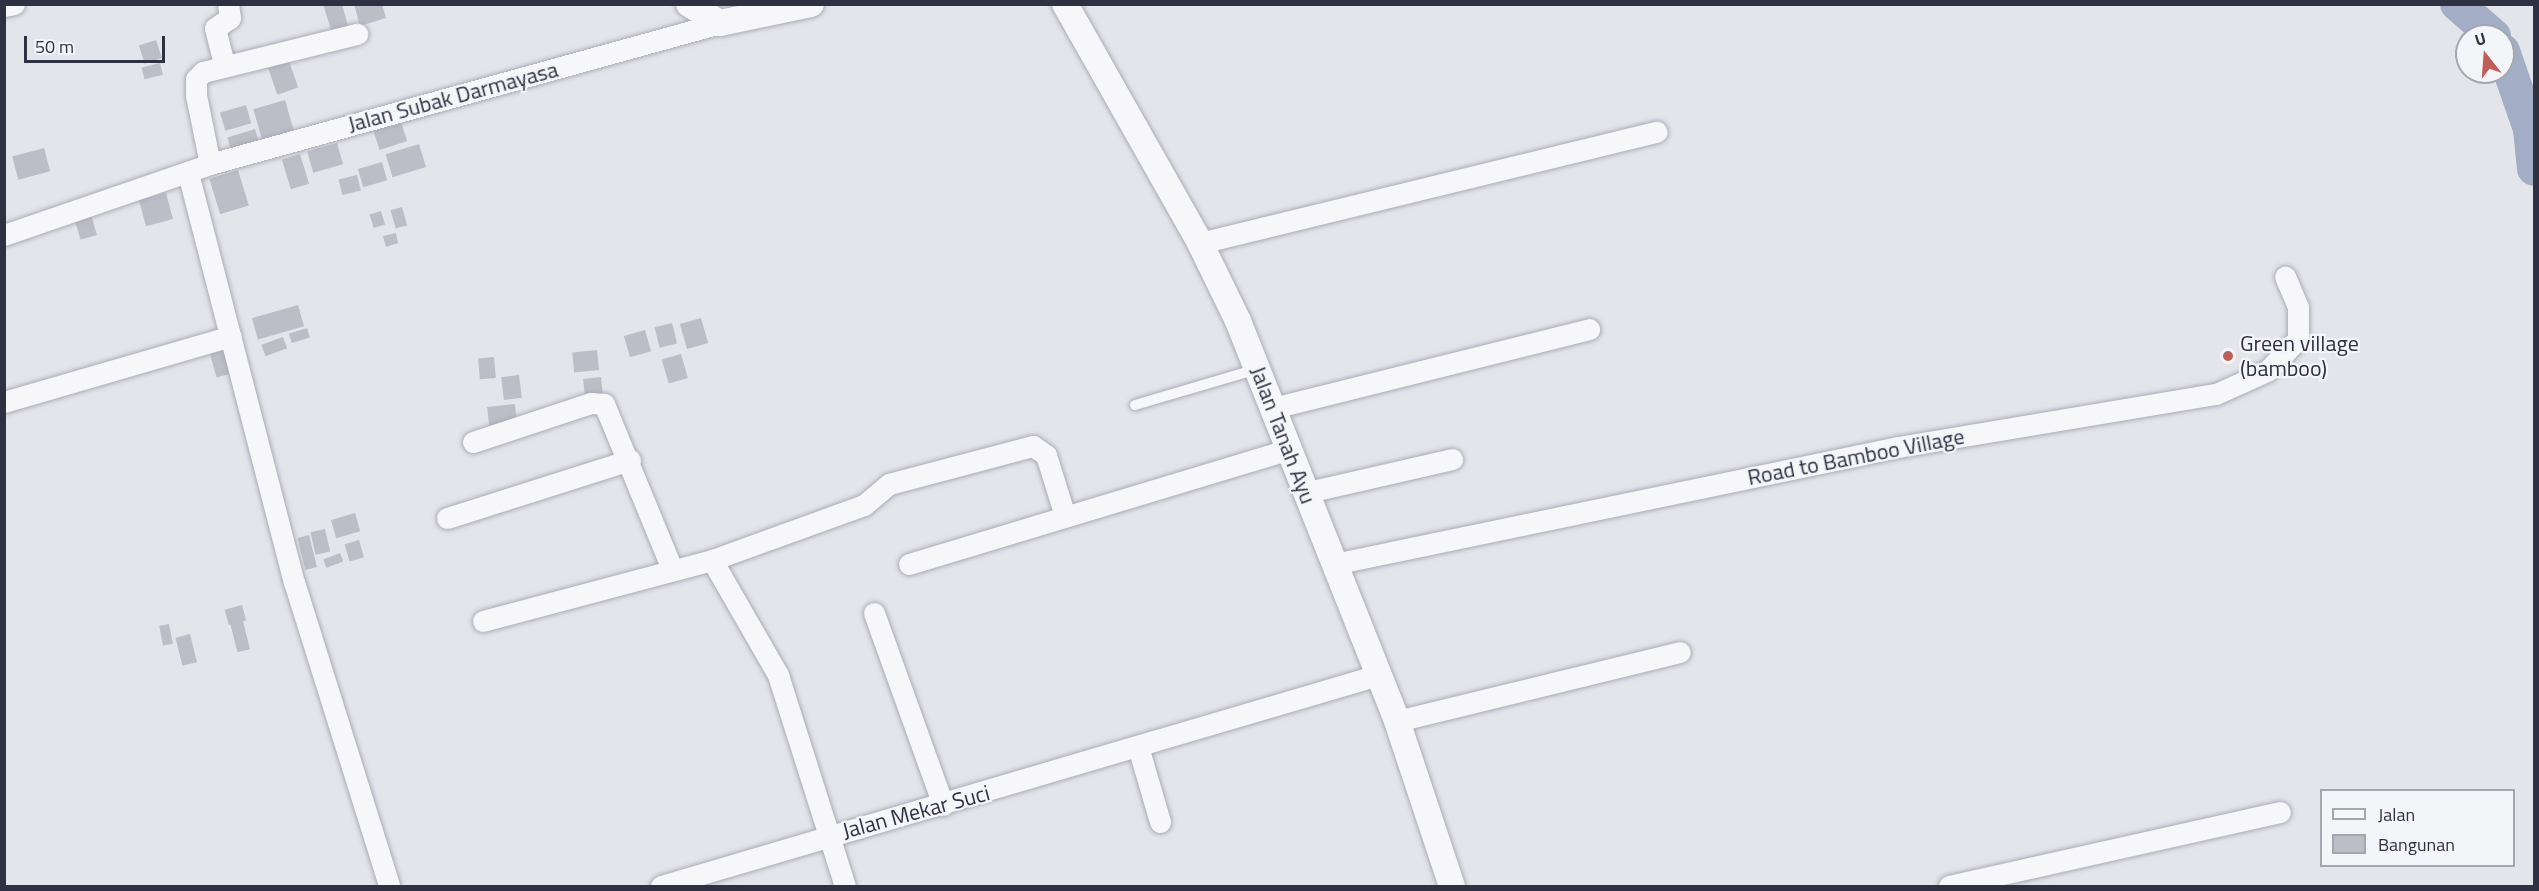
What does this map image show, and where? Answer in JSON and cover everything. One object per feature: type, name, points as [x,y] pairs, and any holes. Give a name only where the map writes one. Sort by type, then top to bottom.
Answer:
[{"type":"street","points":[[4,6],[14,4]]},
{"type":"street","points":[[224,64],[215,28],[230,18],[228,4]]},
{"type":"street","points":[[689,4],[720,23],[811,4]]},
{"type":"street","name":"Jalan Tanah Ayu","points":[[1065,4],[1200,243],[1257,369],[1304,493],[1335,564],[1397,721],[1452,886]]},
{"type":"street","name":"Jalan Subak Darmayasa","points":[[4,235],[210,164],[720,23]]},
{"type":"street","points":[[210,164],[196,79],[224,64],[357,34]]},
{"type":"street","points":[[1200,243],[1657,132]]},
{"type":"street","points":[[188,173],[294,582],[389,886]]},
{"type":"street","name":"Road to Bamboo Village","points":[[1335,564],[1898,447],[2216,394],[2267,371],[2298,339],[2298,307],[2285,277]]},
{"type":"street","points":[[1273,408],[1589,329]]},
{"type":"street","points":[[4,402],[231,336]]},
{"type":"street","points":[[473,442],[599,403],[610,410],[672,569]]},
{"type":"street","points":[[483,621],[712,560],[864,505],[889,484],[1033,446],[1046,455],[1065,516]]},
{"type":"street","points":[[909,564],[1289,449]]},
{"type":"street","points":[[1304,493],[1452,459]]},
{"type":"street","points":[[447,518],[630,460]]},
{"type":"street","name":"Jalan Mekar Suci","points":[[712,560],[778,675],[832,834],[1138,750],[1378,675]]},
{"type":"street","points":[[874,613],[942,805]]},
{"type":"street","points":[[1397,721],[1680,652]]},
{"type":"street","points":[[1138,750],[1160,822]]},
{"type":"street","points":[[1949,886],[2280,812]]},
{"type":"street","points":[[662,886],[832,834],[845,886]]},
{"type":"lane","points":[[1135,405],[1257,369]]},
{"type":"building","points":[[323,4],[342,4],[348,26],[331,30]]},
{"type":"building","points":[[354,4],[382,4],[386,18],[360,26]]},
{"type":"building","points":[[156,40],[162,58],[145,64],[139,46]]},
{"type":"building","points":[[289,61],[298,87],[277,95],[268,68]]},
{"type":"building","points":[[160,63],[163,75],[144,79],[142,68]]},
{"type":"building","points":[[285,100],[294,132],[262,141],[253,109]]},
{"type":"building","points":[[246,105],[251,123],[225,131],[220,112]]},
{"type":"building","points":[[401,122],[407,141],[380,150],[373,131]]},
{"type":"building","points":[[255,129],[259,142],[231,151],[227,137]]},
{"type":"building","points":[[337,143],[343,164],[313,173],[307,152]]},
{"type":"building","points":[[419,144],[426,167],[393,177],[386,154]]},
{"type":"building","points":[[44,148],[50,171],[18,180],[12,157]]},
{"type":"building","points":[[300,154],[309,184],[291,189],[282,160]]},
{"type":"building","points":[[382,162],[387,180],[363,187],[358,169]]},
{"type":"building","points":[[238,170],[249,205],[220,214],[209,179]]},
{"type":"building","points":[[357,175],[361,191],[342,195],[339,180]]},
{"type":"building","points":[[166,193],[173,219],[146,226],[139,200]]},
{"type":"building","points":[[402,207],[407,225],[396,229],[390,210]]},
{"type":"building","points":[[90,211],[97,235],[81,240],[74,216]]},
{"type":"building","points":[[381,211],[385,224],[374,228],[370,215]]},
{"type":"building","points":[[396,233],[398,243],[386,247],[383,236]]},
{"type":"building","points":[[298,305],[304,326],[258,339],[252,318]]},
{"type":"building","points":[[701,318],[708,343],[687,349],[680,324]]},
{"type":"building","points":[[672,323],[677,343],[660,348],[655,327]]},
{"type":"building","points":[[307,328],[310,338],[292,343],[289,334]]},
{"type":"building","points":[[645,330],[651,351],[630,357],[624,336]]},
{"type":"building","points":[[283,337],[287,348],[265,356],[261,345]]},
{"type":"building","points":[[229,348],[236,372],[217,378],[210,354]]},
{"type":"building","points":[[597,350],[599,370],[574,373],[572,353]]},
{"type":"building","points":[[681,354],[688,378],[669,384],[662,360]]},
{"type":"building","points":[[494,357],[496,378],[480,379],[478,358]]},
{"type":"building","points":[[519,375],[522,398],[504,400],[501,377]]},
{"type":"building","points":[[601,377],[603,396],[585,398],[583,379]]},
{"type":"building","points":[[515,404],[517,423],[489,426],[487,407]]},
{"type":"building","points":[[355,513],[360,531],[336,538],[331,520]]},
{"type":"building","points":[[325,529],[330,551],[316,555],[310,532]]},
{"type":"building","points":[[309,535],[317,567],[305,570],[297,538]]},
{"type":"building","points":[[359,540],[364,557],[350,561],[345,544]]},
{"type":"building","points":[[340,553],[343,561],[326,568],[323,559]]},
{"type":"building","points":[[242,605],[246,620],[229,625],[225,610]]},
{"type":"building","points":[[243,621],[250,649],[237,652],[230,624]]},
{"type":"building","points":[[169,624],[173,644],[163,646],[159,626]]},
{"type":"building","points":[[190,634],[197,662],[182,666],[175,638]]},
{"type":"waterway","points":[[2457,4],[2480,24]]},
{"type":"waterway","points":[[2514,84],[2530,129],[2534,169]]},
{"type":"place","name":"Green village (bamboo)","points":[[2228,356]]}]
